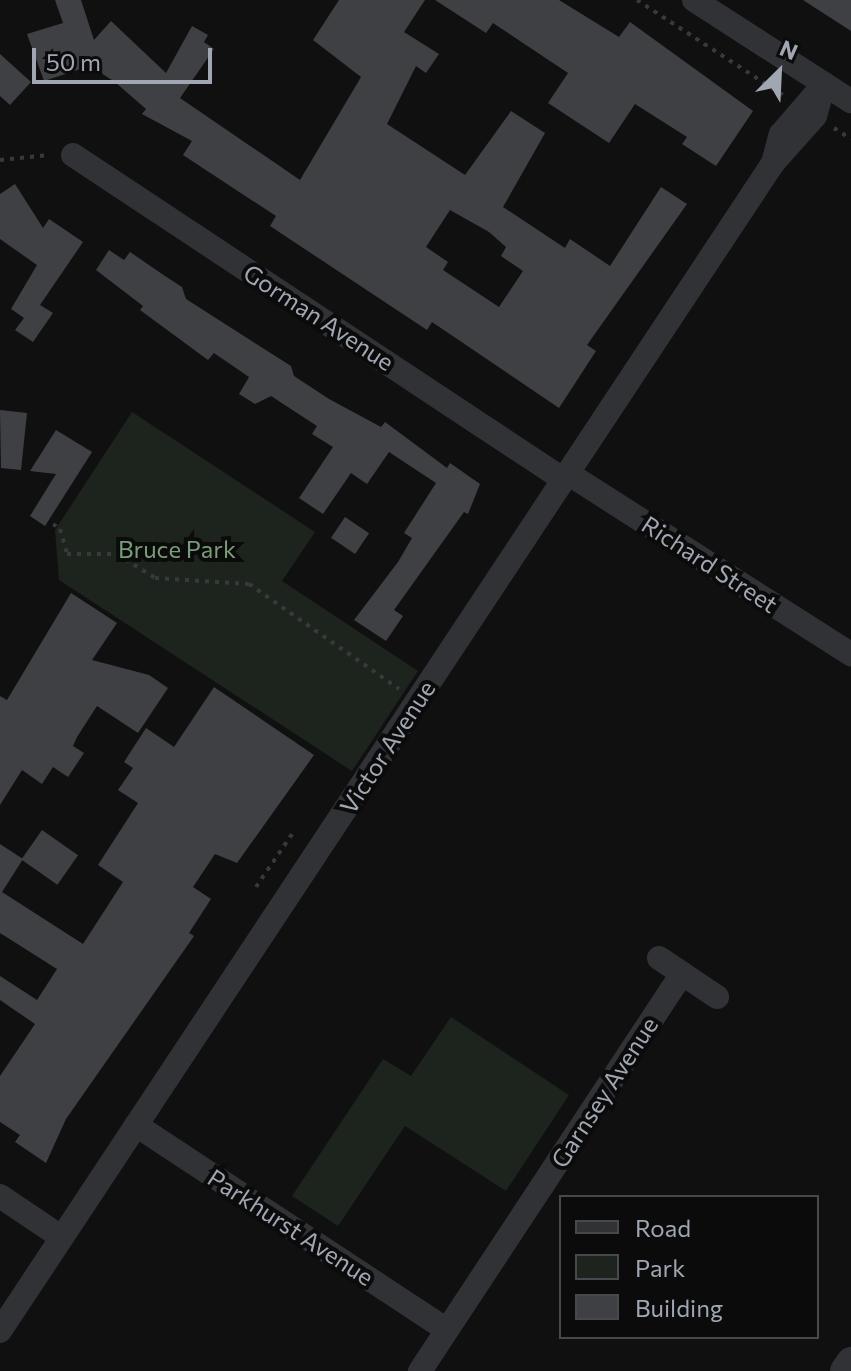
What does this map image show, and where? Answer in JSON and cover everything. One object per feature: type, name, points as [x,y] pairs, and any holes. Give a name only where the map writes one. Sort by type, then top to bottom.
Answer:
[{"type":"street","points":[[694,0],[851,101]]},
{"type":"street","name":"Victor Avenue","points":[[0,1331],[773,163],[781,134],[808,111],[824,84]]},
{"type":"street","name":"Gorman Avenue","points":[[73,155],[566,477]]},
{"type":"street","name":"Richard Street","points":[[566,477],[851,654]]},
{"type":"street","points":[[659,958],[717,997]]},
{"type":"street","name":"Garnsey Avenue","points":[[420,1371],[682,974]]},
{"type":"street","name":"Parkhurst Avenue","points":[[136,1125],[447,1330]]},
{"type":"street","points":[[0,1196],[61,1237]]},
{"type":"street","points":[[845,1371],[851,1362]]},
{"type":"path","points":[[637,0],[851,139]]},
{"type":"path","points":[[0,160],[73,155]]},
{"type":"path","points":[[53,524],[60,529],[67,554],[117,554],[155,578],[249,584],[417,701]]},
{"type":"path","points":[[256,887],[292,834]]},
{"type":"green space","name":"Bruce Park","points":[[132,412],[315,532],[282,581],[418,671],[352,771],[59,580],[55,530]]},
{"type":"green space","points":[[451,1017],[569,1095],[506,1191],[405,1126],[338,1226],[292,1196],[383,1059],[411,1076]]},
{"type":"building","points":[[55,0],[81,0],[94,40],[111,21],[166,73],[192,26],[208,35],[204,42],[214,49],[180,98],[300,180],[361,77],[313,40],[339,0],[425,0],[404,32],[439,54],[426,73],[416,66],[387,124],[465,175],[511,111],[545,133],[503,207],[565,248],[570,239],[610,266],[661,187],[687,204],[587,345],[596,351],[559,408],[432,322],[427,330],[270,226],[276,216],[183,155],[192,141],[142,114],[146,109],[115,82],[90,66],[44,81],[27,34],[63,23]],"holes":[[[450,210],[489,232],[506,247],[501,256],[523,271],[499,307],[443,270],[448,262],[426,247]]]},
{"type":"building","points":[[435,0],[559,0],[619,37],[630,22],[753,111],[716,166],[682,144],[687,137],[635,104],[609,143],[548,103],[568,73],[493,23],[486,33]]},
{"type":"building","points":[[803,0],[851,0],[851,31]]},
{"type":"building","points":[[0,54],[31,82],[10,105],[0,96]]},
{"type":"building","points":[[15,184],[43,228],[49,219],[83,242],[40,305],[53,313],[33,342],[15,330],[24,318],[11,309],[37,265],[0,239],[0,194]]},
{"type":"building","points":[[109,250],[124,260],[130,252],[182,287],[186,299],[291,366],[294,376],[381,427],[385,422],[447,468],[450,463],[480,484],[468,514],[464,512],[394,610],[403,616],[386,641],[354,620],[398,562],[412,538],[404,533],[436,483],[389,452],[367,484],[351,473],[323,514],[299,498],[333,447],[312,434],[317,426],[271,396],[255,404],[239,394],[249,377],[214,353],[208,360],[140,310],[143,306],[96,270]]},
{"type":"building","points":[[0,410],[27,413],[21,470],[1,468]]},
{"type":"building","points":[[56,430],[92,452],[45,526],[30,516],[56,474],[30,471]]},
{"type":"building","points":[[345,517],[369,533],[355,554],[331,538]]},
{"type":"building","points":[[71,593],[117,623],[92,660],[149,675],[168,688],[138,733],[97,706],[73,746],[84,753],[68,777],[53,767],[42,784],[22,770],[0,805],[0,696],[7,700]]},
{"type":"building","points":[[214,687],[314,755],[237,863],[215,854],[193,887],[211,899],[189,933],[194,936],[66,1119],[46,1163],[15,1142],[20,1135],[0,1122],[0,1076],[35,1024],[0,1000],[0,976],[37,1000],[57,969],[0,933],[0,844],[23,859],[2,892],[83,944],[123,882],[98,865],[138,803],[118,790],[133,768],[124,762],[146,728],[174,747]]},
{"type":"building","points":[[42,830],[78,855],[57,885],[21,859]]}]
